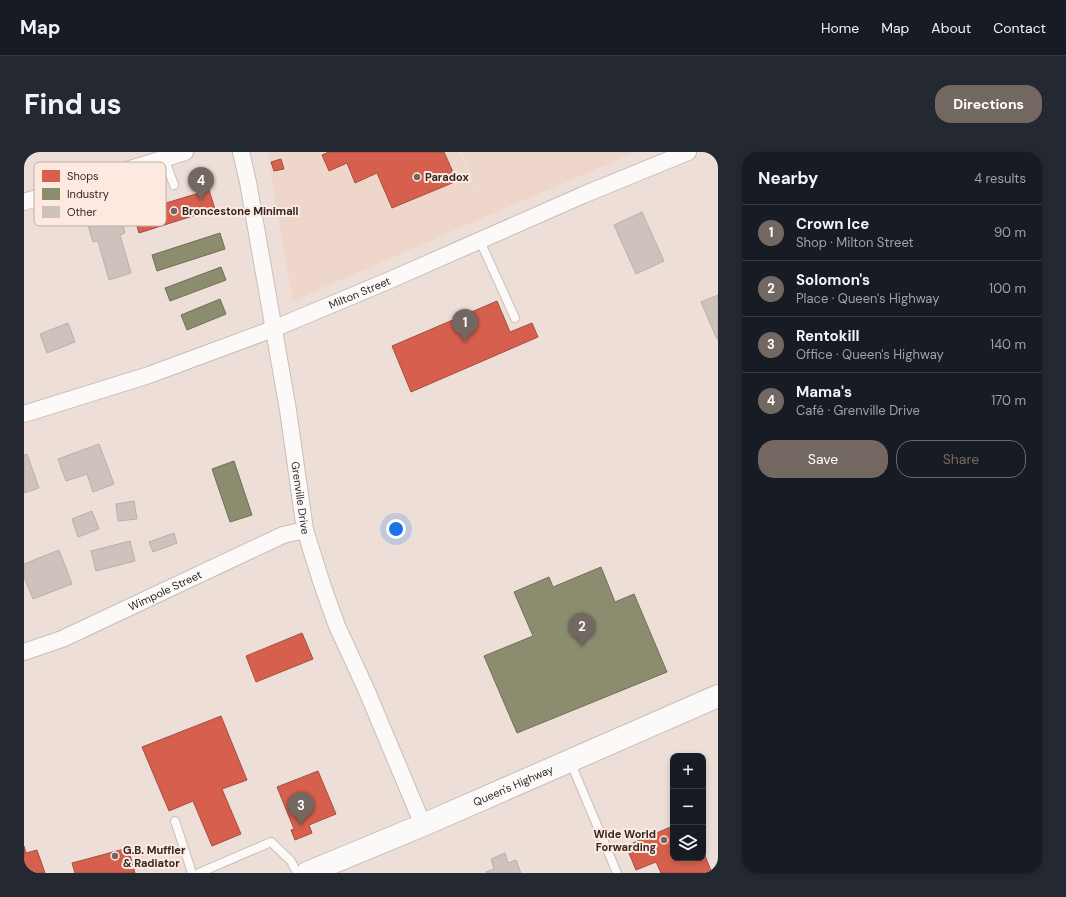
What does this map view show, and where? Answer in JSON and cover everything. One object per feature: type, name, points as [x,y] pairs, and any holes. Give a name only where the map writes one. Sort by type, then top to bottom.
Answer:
[{"type":"main road","name":"Queen's Highway","points":[[307,873],[422,825],[718,696]]},
{"type":"street","points":[[151,162],[184,152]]},
{"type":"street","name":"Grenville Drive","points":[[241,152],[248,182],[288,410],[305,530],[337,626],[366,689],[422,825]]},
{"type":"street","name":"Milton Street","points":[[24,414],[150,375],[273,329],[390,280],[583,195],[688,152]]},
{"type":"street","points":[[24,202],[34,199]]},
{"type":"street","name":"Wimpole Street","points":[[24,652],[62,639],[283,535],[305,530]]},
{"type":"lane","points":[[164,158],[165,162]]},
{"type":"lane","points":[[166,163],[174,185]]},
{"type":"lane","points":[[480,241],[515,318]]},
{"type":"lane","points":[[570,761],[617,873]]},
{"type":"lane","points":[[175,821],[192,873]]},
{"type":"lane","points":[[199,873],[271,842],[291,861],[297,873]]},
{"type":"shaded area","points":[[267,152],[459,152],[480,201],[462,152],[636,152],[293,301]]},
{"type":"building: Shops","name":"Paradox","points":[[329,152],[444,152],[457,181],[392,208],[377,173],[355,183],[347,163],[329,171],[322,155]]},
{"type":"building: Shops","points":[[281,159],[284,169],[274,171],[271,162]]},
{"type":"building: Shops","name":"Broncestone Minimall","points":[[209,190],[215,209],[166,224],[166,203]]},
{"type":"building: Shops","name":"Broncestone Minimall","points":[[137,226],[161,226],[139,233]]},
{"type":"building: Shops","points":[[497,301],[510,332],[532,323],[538,337],[411,392],[392,346]]},
{"type":"building: Shops","points":[[302,633],[313,659],[256,682],[246,656]]},
{"type":"building: Shops","points":[[221,716],[247,780],[222,789],[241,834],[212,846],[193,801],[169,811],[142,747]]},
{"type":"building: Shops","points":[[318,771],[336,814],[309,825],[312,833],[295,840],[291,830],[294,829],[277,787]]},
{"type":"building: Shops","points":[[670,827],[670,861],[706,861],[706,858],[712,873],[661,873],[656,862],[636,870],[626,846]]},
{"type":"building: Shops","points":[[24,846],[26,853],[37,850],[45,873],[24,873]]},
{"type":"building: Shops","name":"G.B. Muffler & Radiator","points":[[128,848],[135,873],[75,873],[72,863]]},
{"type":"building: Industry","points":[[220,233],[225,249],[157,271],[152,255]]},
{"type":"building: Industry","points":[[221,267],[226,280],[170,301],[165,288]]},
{"type":"building: Industry","points":[[220,299],[226,314],[187,330],[181,315]]},
{"type":"building: Industry","points":[[234,461],[252,515],[230,522],[212,469]]},
{"type":"building: Industry","points":[[601,567],[615,602],[634,594],[667,672],[517,733],[484,656],[533,636],[514,592],[549,577],[553,587]]},
{"type":"building: Other","points":[[642,212],[664,261],[636,274],[614,225]]},
{"type":"building: Other","points":[[88,226],[123,226],[125,233],[120,235],[131,273],[109,280],[98,241],[93,242]]},
{"type":"building: Other","points":[[718,295],[718,338],[717,339],[701,302]]},
{"type":"building: Other","points":[[68,323],[75,342],[47,353],[40,334]]},
{"type":"building: Other","points":[[99,444],[114,484],[93,492],[87,474],[66,481],[58,459]]},
{"type":"building: Other","points":[[27,454],[39,488],[24,493],[24,455]]},
{"type":"building: Other","points":[[134,501],[137,519],[118,521],[116,504]]},
{"type":"building: Other","points":[[92,511],[99,529],[78,537],[72,519]]},
{"type":"building: Other","points":[[174,533],[177,543],[153,552],[149,542]]},
{"type":"building: Other","points":[[130,541],[135,561],[96,571],[91,551]]},
{"type":"building: Other","points":[[59,550],[72,584],[33,599],[24,577],[24,564]]},
{"type":"building: Other","points":[[505,853],[508,863],[516,860],[521,873],[486,873],[494,869],[491,859]]},
{"type":"place","name":"Paradox","points":[[417,177]]},
{"type":"place","name":"Mama's","points":[[201,200]]},
{"type":"place","name":"Broncestone Minimall","points":[[174,211]]},
{"type":"place","name":"Crown Ice","points":[[465,342]]},
{"type":"place","name":"Solomon's","points":[[582,646]]},
{"type":"place","name":"Rentokill","points":[[301,825]]},
{"type":"place","name":"Wide World Forwarding","points":[[664,840]]},
{"type":"place","name":"G.B. Muffler & Radiator","points":[[115,856]]}]
